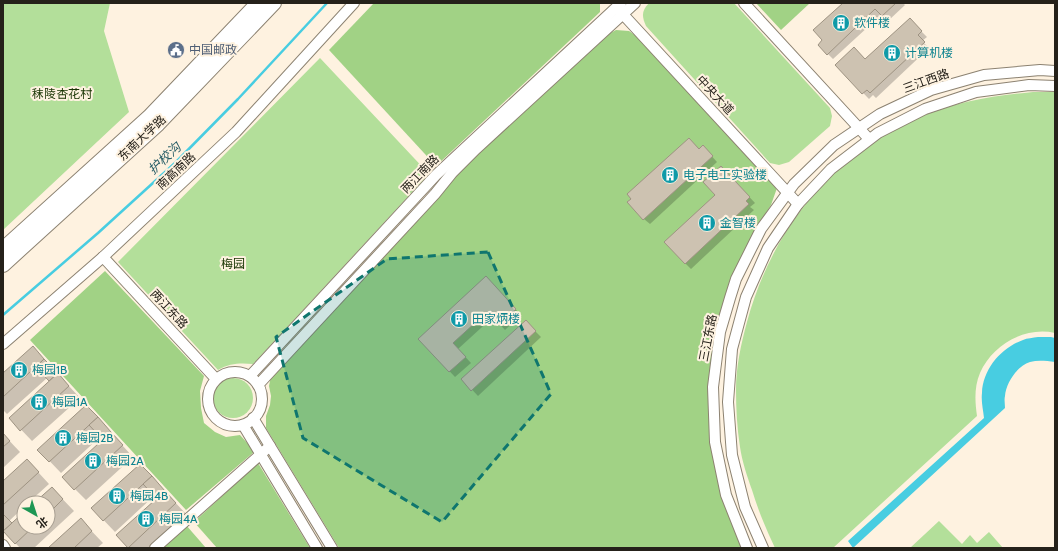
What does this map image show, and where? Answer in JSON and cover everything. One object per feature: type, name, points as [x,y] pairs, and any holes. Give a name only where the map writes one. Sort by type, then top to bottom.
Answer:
[{"type":"main road","name":"东南大学路","points":[[3,250],[149,117],[258,3]]},
{"type":"main road","name":"东南大学路","points":[[3,265],[158,124],[274,3]]},
{"type":"street","name":"南高南路","points":[[3,344],[103,257],[236,132],[354,3]]},
{"type":"street","name":"两江南路","points":[[250,376],[436,175],[618,7],[635,3]]},
{"type":"street","points":[[744,3],[870,139]]},
{"type":"street","name":"两江南路","points":[[258,385],[430,200],[452,173],[618,7]]},
{"type":"street","name":"中央大道","points":[[618,7],[798,204]]},
{"type":"street","name":"三江西路","points":[[821,158],[834,145],[880,114],[931,90],[984,75],[1040,70],[1055,71]]},
{"type":"street","points":[[763,548],[745,507],[732,455],[728,402],[732,349],[746,297],[768,248],[798,204],[831,169],[878,133],[925,109],[976,92],[1029,85],[1055,86]]},
{"type":"street","name":"三江东路","points":[[747,548],[726,495],[715,442],[713,387],[720,332],[736,279],[762,229],[794,184],[821,158]]},
{"type":"street","name":"两江东路","points":[[103,257],[216,379]]},
{"type":"street","points":[[233,372],[250,376],[261,390],[262,399],[256,416],[243,425],[232,426],[223,424],[210,412],[208,394],[211,386],[216,379],[224,374],[233,372]]},
{"type":"street","points":[[253,418],[332,548]]},
{"type":"street","points":[[243,425],[317,548]]},
{"type":"street","points":[[155,548],[270,446]]},
{"type":"highlighted area","points":[[488,252],[551,394],[442,522],[303,438],[276,337],[387,259]]},
{"type":"green space","name":"秣陵杏花村","points":[[3,3],[110,3],[104,31],[129,112],[3,230]]},
{"type":"green space","points":[[374,3],[600,3],[600,12],[436,166],[329,50]]},
{"type":"green space","points":[[649,3],[734,3],[830,108],[832,116],[830,126],[789,162],[779,165],[770,163],[646,26],[643,11]]},
{"type":"green space","points":[[756,3],[810,3],[781,30]]},
{"type":"green space","points":[[616,30],[629,31],[642,40],[777,188],[771,205],[759,224],[717,330],[712,355],[712,427],[742,548],[339,548],[266,428],[266,416],[270,405],[271,396],[269,386],[271,376],[456,175],[605,36]]},
{"type":"green space","name":"梅园","points":[[320,58],[429,174],[253,364],[235,364],[218,370],[118,262]]},
{"type":"green space","points":[[1033,92],[1055,92],[1055,333],[1032,332],[1021,335],[1001,346],[985,363],[980,373],[975,400],[977,416],[833,548],[775,548],[765,527],[743,463],[738,433],[736,397],[738,364],[747,322],[758,289],[772,257],[789,227],[810,199],[833,174],[859,152],[888,132],[934,111],[962,103],[990,97]]},
{"type":"green space","points":[[105,271],[204,376],[200,391],[204,423],[215,432],[226,437],[240,435],[254,452],[186,510],[30,340]]},
{"type":"green space","points":[[233,378],[247,384],[253,398],[247,412],[233,418],[219,412],[213,398],[219,384]]},
{"type":"green space","points":[[258,463],[310,548],[217,548],[194,522]]},
{"type":"green space","points":[[939,521],[962,544],[970,535],[977,543],[989,532],[1003,548],[910,548]]},
{"type":"green space","points":[[186,525],[206,548],[161,548]]},
{"type":"water","points":[[1038,337],[1055,338],[1055,362],[1033,361],[1021,367],[1013,376],[1006,391],[1005,408],[853,548],[848,541],[984,418],[982,399],[983,384],[995,360],[1007,348],[1026,339]]},
{"type":"building","name":"软件楼","points":[[843,3],[896,3],[882,16],[875,9],[827,55],[818,45],[822,40],[813,30]]},
{"type":"building","name":"计算机楼","points":[[910,18],[922,31],[918,35],[925,42],[870,93],[867,90],[862,94],[835,65],[854,47],[865,59]]},
{"type":"building","name":"电子电工实验楼","points":[[689,138],[699,149],[703,145],[713,156],[643,220],[627,202],[631,199],[627,194]]},
{"type":"building","name":"金智楼","points":[[721,166],[750,197],[746,201],[749,204],[685,264],[664,242],[715,195],[703,182]]},
{"type":"building","name":"田家炳楼","points":[[486,276],[516,309],[499,325],[487,312],[453,343],[466,357],[449,372],[418,339]]},
{"type":"building","name":"田家炳楼","points":[[526,320],[536,331],[471,391],[461,379]]},
{"type":"building","name":"梅园1B","points":[[33,346],[44,359],[3,397],[3,373]]},
{"type":"building","points":[[44,359],[58,373],[49,381],[36,367]]},
{"type":"building","name":"梅园1A","points":[[58,373],[69,386],[20,431],[9,418]]},
{"type":"building","name":"梅园2B","points":[[86,405],[98,417],[49,462],[37,450]]},
{"type":"building","points":[[98,417],[111,432],[103,440],[89,425]]},
{"type":"building","name":"梅园2A","points":[[111,432],[123,445],[74,490],[62,477]]},
{"type":"building","points":[[3,433],[10,441],[3,447]]},
{"type":"building","points":[[27,459],[39,472],[3,505],[3,481]]},
{"type":"building","name":"梅园4B","points":[[140,464],[152,476],[103,521],[91,508]]},
{"type":"building","points":[[152,476],[165,491],[156,498],[143,484]]},
{"type":"building","points":[[52,487],[63,499],[56,506],[56,495],[43,495]]},
{"type":"building","name":"梅园4A","points":[[165,491],[176,503],[128,548],[116,535]]},
{"type":"building","points":[[3,514],[12,523],[3,531]]},
{"type":"building","points":[[81,518],[92,531],[74,548],[48,548]]},
{"type":"building","points":[[16,519],[16,535],[25,535],[15,544],[3,531]]},
{"type":"waterway","name":"护校沟","points":[[3,315],[98,233],[176,162],[238,99],[327,3]]},
{"type":"place","name":"软件楼","points":[[841,23]]},
{"type":"place","name":"中国邮政","points":[[176,50]]},
{"type":"place","name":"计算机楼","points":[[892,53]]},
{"type":"place","name":"电子电工实验楼","points":[[670,175]]},
{"type":"place","name":"金智楼","points":[[707,223]]},
{"type":"place","name":"田家炳楼","points":[[459,319]]},
{"type":"place","name":"梅园1B","points":[[19,370]]},
{"type":"place","name":"梅园1A","points":[[39,402]]},
{"type":"place","name":"梅园2B","points":[[63,438]]},
{"type":"place","name":"梅园2A","points":[[93,461]]},
{"type":"place","name":"梅园4B","points":[[117,496]]},
{"type":"place","name":"梅园4A","points":[[146,519]]}]
